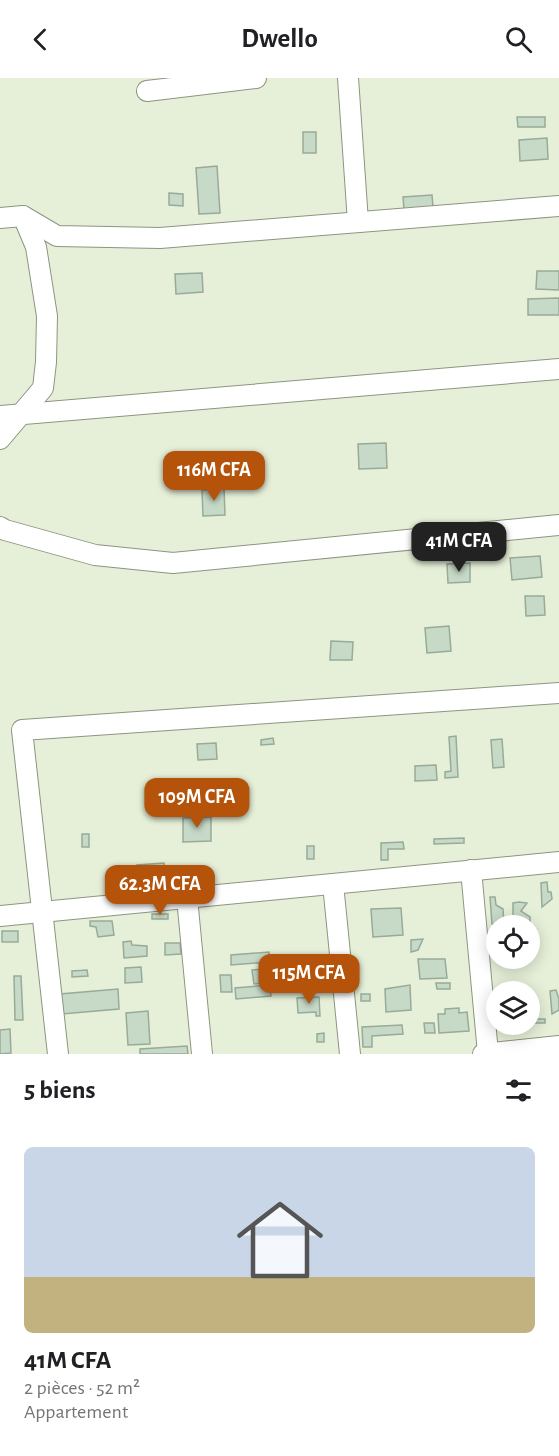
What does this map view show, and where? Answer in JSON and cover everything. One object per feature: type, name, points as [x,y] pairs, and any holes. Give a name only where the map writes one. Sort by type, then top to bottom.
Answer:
[{"type":"street","points":[[147,91],[256,78]]},
{"type":"street","points":[[348,78],[358,222]]},
{"type":"street","points":[[0,218],[22,216],[57,236],[160,238],[559,206]]},
{"type":"street","points":[[0,439],[43,388],[47,316],[36,247],[22,216]]},
{"type":"street","points":[[0,416],[559,369]]},
{"type":"street","points":[[0,527],[95,555],[173,563],[559,525]]},
{"type":"street","points":[[58,1054],[22,730],[559,693]]},
{"type":"street","points":[[0,916],[559,861]]},
{"type":"street","points":[[471,870],[488,1053]]},
{"type":"street","points":[[333,884],[350,1054]]},
{"type":"street","points":[[187,898],[202,1054]]},
{"type":"street","points":[[483,1054],[559,1047]]},
{"type":"building","points":[[517,117],[545,117],[545,127],[518,127]]},
{"type":"building","points":[[303,132],[316,132],[316,153],[303,153]]},
{"type":"building","points":[[547,138],[548,159],[520,161],[519,140]]},
{"type":"building","points":[[217,166],[220,213],[199,214],[196,168]]},
{"type":"building","points":[[169,193],[183,194],[183,206],[169,205]]},
{"type":"building","points":[[432,195],[433,207],[404,209],[403,197]]},
{"type":"building","points":[[537,271],[559,271],[559,290],[536,289]]},
{"type":"building","points":[[202,273],[203,292],[176,294],[175,274]]},
{"type":"building","points":[[559,298],[559,315],[528,315],[528,299]]},
{"type":"building","points":[[386,443],[387,468],[359,469],[358,444]]},
{"type":"building","points":[[224,489],[225,515],[203,516],[202,490]]},
{"type":"building","points":[[540,556],[542,577],[512,580],[510,558]]},
{"type":"building","points":[[470,563],[470,582],[448,583],[447,564]]},
{"type":"building","points":[[525,596],[544,596],[545,615],[526,616]]},
{"type":"building","points":[[449,626],[451,651],[427,653],[425,628]]},
{"type":"building","points":[[331,641],[353,642],[352,660],[330,660]]},
{"type":"building","points":[[456,736],[458,777],[445,778],[445,772],[451,771],[449,737]]},
{"type":"building","points":[[273,738],[274,744],[261,745],[261,740]]},
{"type":"building","points":[[502,739],[504,767],[493,768],[491,740]]},
{"type":"building","points":[[216,743],[217,759],[198,760],[197,744]]},
{"type":"building","points":[[436,765],[437,780],[415,781],[415,766]]},
{"type":"building","points":[[211,817],[211,841],[183,842],[183,818]]},
{"type":"building","points":[[82,834],[89,834],[89,847],[82,847]]},
{"type":"building","points":[[464,838],[464,843],[434,844],[434,839]]},
{"type":"building","points":[[403,842],[404,849],[388,849],[388,860],[381,860],[381,843]]},
{"type":"building","points":[[307,846],[314,846],[314,859],[307,859]]},
{"type":"building","points":[[164,863],[165,880],[138,882],[137,865]]},
{"type":"building","points":[[130,873],[130,882],[115,883],[115,874]]},
{"type":"building","points":[[547,882],[548,892],[551,892],[552,899],[542,907],[541,883]]},
{"type":"building","points":[[490,897],[495,897],[496,905],[503,909],[503,915],[491,915]]},
{"type":"building","points":[[513,903],[527,903],[521,911],[527,915],[513,915]]},
{"type":"building","points":[[401,908],[403,935],[373,937],[371,909]]},
{"type":"building","points":[[152,914],[168,914],[168,919],[152,919]]},
{"type":"building","points":[[90,921],[112,921],[114,935],[98,937],[96,927],[90,926]]},
{"type":"building","points":[[2,931],[18,931],[18,942],[2,942]]},
{"type":"building","points":[[423,939],[418,950],[411,952],[411,940]]},
{"type":"building","points":[[131,941],[132,945],[147,946],[147,956],[124,958],[123,942]]},
{"type":"building","points":[[165,943],[180,943],[181,954],[165,955]]},
{"type":"building","points":[[269,952],[270,962],[231,965],[231,955]]},
{"type":"building","points":[[418,959],[445,959],[447,978],[420,979]]},
{"type":"building","points":[[141,967],[142,982],[125,983],[125,968]]},
{"type":"building","points":[[265,969],[266,983],[254,984],[252,970]]},
{"type":"building","points":[[87,970],[88,976],[72,977],[72,971]]},
{"type":"building","points":[[220,975],[231,975],[232,992],[221,992]]},
{"type":"building","points":[[14,976],[21,976],[23,1020],[15,1020]]},
{"type":"building","points":[[436,983],[450,983],[450,989],[437,989]]},
{"type":"building","points":[[270,985],[271,996],[236,999],[235,988]]},
{"type":"building","points":[[410,985],[411,1010],[386,1012],[385,989]]},
{"type":"building","points":[[118,989],[119,1009],[62,1014],[60,994]]},
{"type":"building","points":[[556,990],[559,1010],[552,1014],[550,991]]},
{"type":"building","points":[[361,994],[370,994],[370,1001],[361,1001]]},
{"type":"building","points":[[319,997],[320,1016],[316,1016],[316,1012],[298,1013],[297,998]]},
{"type":"building","points":[[459,1008],[459,1013],[467,1012],[469,1031],[439,1033],[438,1014],[445,1014],[445,1009]]},
{"type":"building","points":[[148,1011],[150,1044],[128,1045],[126,1013]]},
{"type":"building","points":[[424,1023],[434,1023],[435,1033],[425,1033]]},
{"type":"building","points":[[402,1025],[403,1034],[372,1036],[372,1047],[363,1047],[362,1027]]},
{"type":"building","points":[[10,1029],[11,1053],[0,1054],[0,1030]]},
{"type":"building","points":[[324,1033],[324,1042],[317,1042],[317,1034]]},
{"type":"building","points":[[187,1046],[188,1054],[140,1054],[140,1049]]}]
